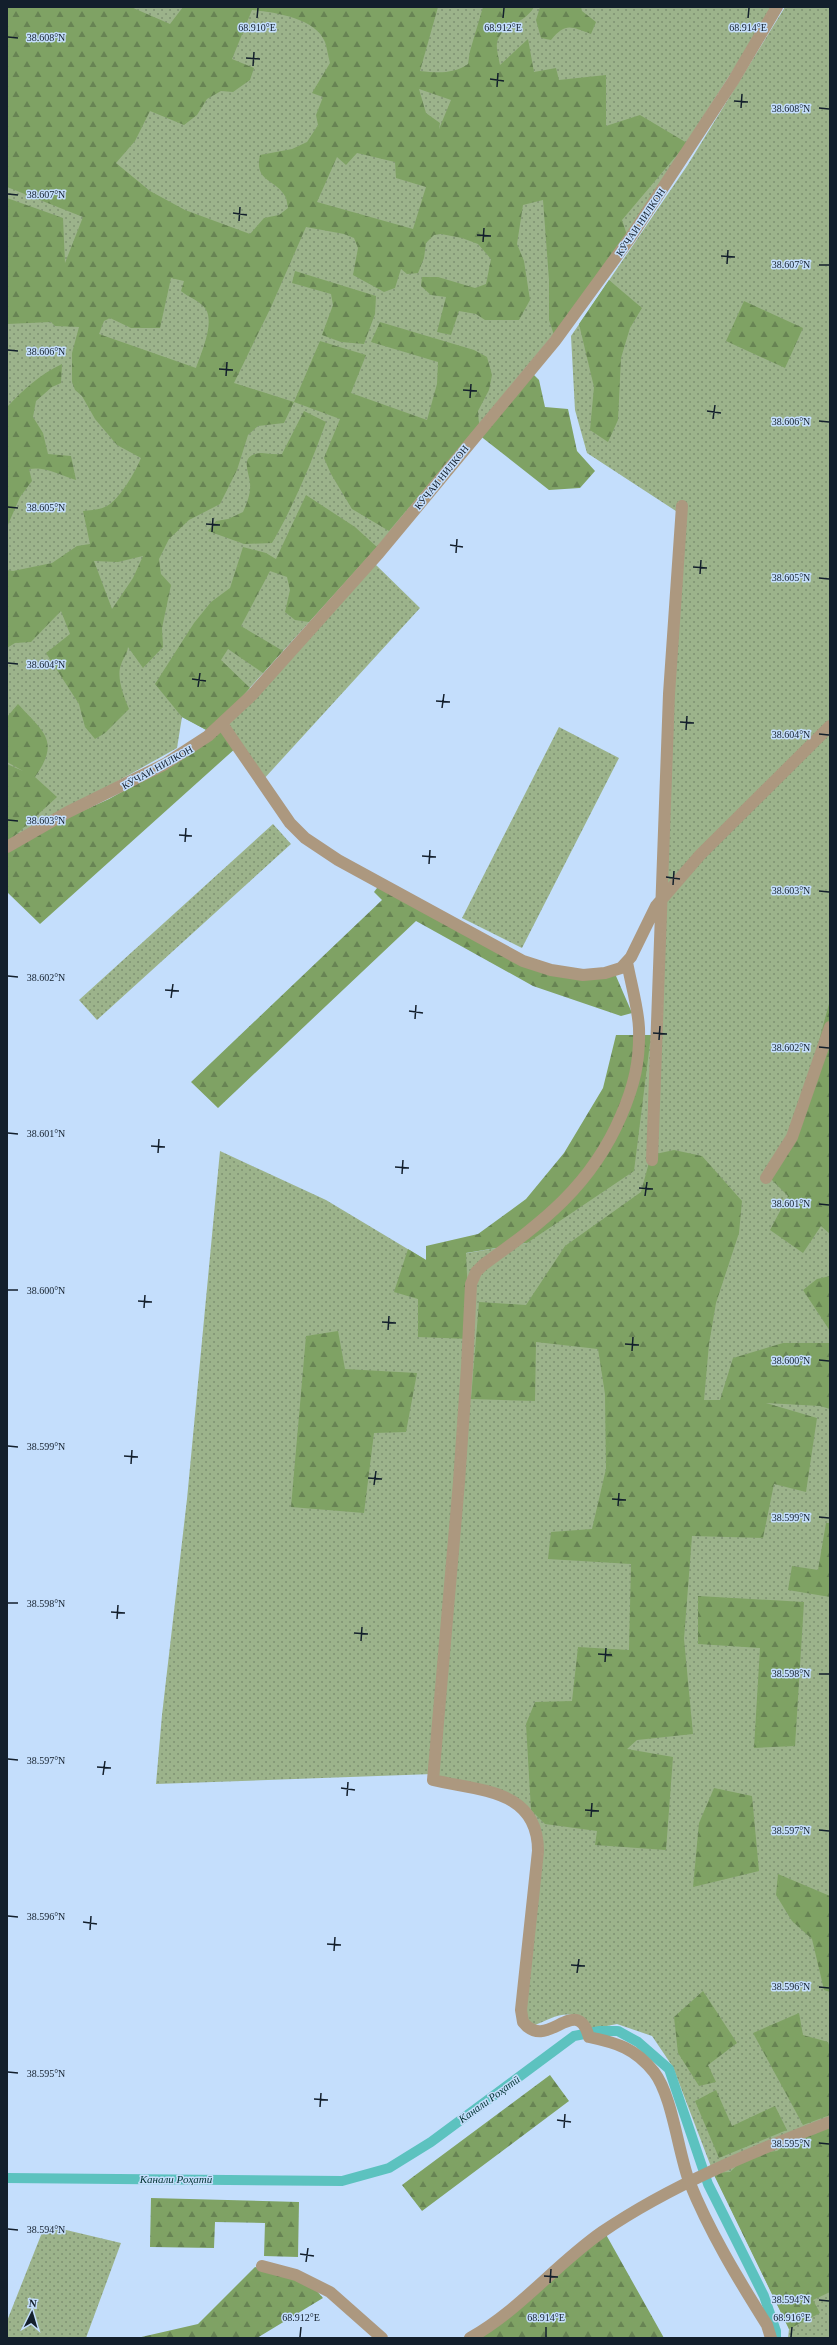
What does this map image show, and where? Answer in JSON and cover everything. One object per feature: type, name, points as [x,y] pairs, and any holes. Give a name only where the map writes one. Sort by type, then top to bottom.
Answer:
[{"type":"street","name":"КӮЧАИ НИЛКОН","points":[[7,847],[68,812],[165,764],[198,744],[222,724],[374,559],[555,341],[630,238],[733,81],[776,7]]},
{"type":"street","points":[[652,1160],[669,694],[682,506]]},
{"type":"street","points":[[222,724],[290,823],[305,838],[338,860],[536,966],[573,974],[594,975],[616,970],[627,962],[652,911],[662,898],[725,829],[830,726]]},
{"type":"street","points":[[627,962],[639,1021],[637,1068],[632,1090],[616,1128],[603,1154],[568,1197],[536,1226],[483,1265],[476,1272],[471,1284],[468,1367],[460,1474],[433,1780],[506,1797],[519,1804],[533,1818],[537,1832],[538,1850],[522,2017],[526,2026],[538,2031],[551,2030],[570,2020],[577,2020],[586,2029],[589,2037],[621,2045],[645,2062],[655,2074],[666,2097],[677,2142],[692,2181],[722,2249],[767,2325],[771,2338]]},
{"type":"street","points":[[766,1178],[792,1136],[830,1028]]},
{"type":"street","points":[[470,2338],[511,2309],[601,2233],[711,2171],[830,2122]]},
{"type":"street","points":[[262,2266],[296,2275],[330,2292],[382,2338]]},
{"type":"green space","points":[[7,7],[771,7],[753,39],[627,235],[552,336],[377,547],[210,732],[182,717],[177,748],[7,843]]},
{"type":"green space","points":[[7,7],[131,7],[170,24],[183,7],[438,7],[420,71],[439,72],[457,70],[468,64],[470,51],[483,7],[534,7],[530,13],[508,28],[499,37],[497,51],[500,65],[528,39],[534,72],[556,68],[559,80],[606,75],[606,126],[640,115],[687,143],[622,220],[627,235],[554,335],[549,320],[549,280],[543,200],[523,205],[517,244],[524,261],[530,300],[519,320],[485,320],[476,314],[459,311],[451,335],[437,332],[446,297],[431,295],[421,286],[422,277],[438,277],[475,288],[486,284],[491,259],[478,244],[462,238],[441,234],[434,235],[426,243],[424,258],[418,273],[407,274],[401,269],[395,288],[384,292],[353,275],[358,248],[354,238],[344,234],[306,227],[271,307],[234,383],[294,402],[284,423],[258,426],[248,435],[237,470],[220,504],[189,520],[169,539],[159,559],[161,574],[171,585],[162,628],[163,647],[143,668],[128,647],[119,675],[121,687],[129,709],[105,733],[95,739],[85,727],[79,704],[46,653],[70,634],[61,611],[31,642],[15,643],[7,648],[7,570],[13,571],[52,563],[77,546],[90,544],[83,511],[97,509],[110,504],[128,483],[141,458],[117,445],[95,419],[82,396],[75,390],[72,382],[72,353],[79,327],[55,326],[51,322],[7,324],[7,198],[63,218],[65,263],[83,217],[7,187]],"holes":[[[252,10],[271,12],[293,18],[313,27],[325,42],[330,63],[312,93],[323,97],[316,115],[318,125],[307,142],[292,149],[260,155],[259,164],[262,175],[281,190],[286,197],[288,208],[279,215],[264,218],[250,234],[185,210],[150,191],[116,163],[135,141],[150,111],[184,125],[197,115],[207,99],[221,91],[233,92],[250,80],[254,68],[232,59]],[[419,89],[451,100],[439,129],[440,123],[426,113]],[[357,153],[395,162],[396,178],[426,187],[413,229],[317,202],[337,157],[346,165]],[[171,278],[184,281],[181,291],[202,305],[207,311],[209,318],[207,335],[196,368],[99,334],[104,321],[110,318],[131,328],[160,328]],[[143,556],[133,578],[112,609],[94,561],[118,562]]]},
{"type":"green space","points":[[540,7],[581,7],[582,11],[596,22],[591,34],[574,28],[565,28],[556,34],[551,40],[541,38],[536,20]]},
{"type":"green space","points":[[785,7],[830,7],[830,2338],[788,2338],[789,2329],[713,2172],[673,2067],[652,2036],[617,2024],[586,2030],[578,2016],[572,2015],[560,2015],[533,2026],[524,2022],[536,1876],[531,1810],[433,1774],[156,1784],[162,1715],[187,1499],[220,1151],[326,1200],[426,1260],[527,1243],[651,1035],[682,515],[587,453],[575,410],[571,336],[687,166]]},
{"type":"green space","points":[[295,271],[376,296],[375,314],[364,344],[341,342],[322,335],[333,305],[331,294],[292,283]]},
{"type":"green space","points":[[609,280],[642,308],[630,328],[621,358],[618,420],[608,442],[590,430],[594,387],[579,324]]},
{"type":"green space","points":[[744,301],[803,328],[785,368],[726,341]]},
{"type":"green space","points":[[380,322],[474,350],[487,357],[492,375],[489,390],[478,411],[479,424],[389,531],[352,509],[331,474],[324,458],[340,419],[294,402],[320,341],[366,355],[351,393],[427,420],[437,384],[438,362],[371,342]]},
{"type":"green space","points":[[62,364],[61,383],[52,387],[36,401],[33,417],[43,433],[48,454],[71,456],[76,480],[47,470],[35,468],[29,469],[32,481],[20,497],[7,527],[7,407],[32,383]]},
{"type":"green space","points":[[531,372],[539,380],[545,407],[568,409],[577,451],[595,471],[580,488],[549,490],[479,435]]},
{"type":"green space","points":[[304,411],[326,422],[302,484],[272,543],[244,544],[208,531],[216,521],[228,519],[243,512],[250,490],[247,469],[247,461],[249,457],[260,453],[282,454]]},
{"type":"green space","points":[[306,495],[355,527],[377,547],[309,622],[295,620],[285,612],[290,590],[287,577],[270,571],[241,626],[283,651],[263,673],[228,649],[221,660],[250,688],[210,732],[182,717],[155,684],[194,623],[211,602],[230,588],[243,547],[266,553],[276,559]]},
{"type":"green space","points":[[374,563],[420,608],[262,781],[224,726]]},
{"type":"green space","points":[[18,704],[35,722],[46,737],[48,745],[47,754],[35,777],[57,797],[7,843],[7,764],[23,771],[7,762],[7,717]]},
{"type":"green space","points":[[224,726],[237,747],[40,924],[7,892],[7,852],[44,828],[109,799],[168,766]]},
{"type":"green space","points":[[559,727],[619,758],[522,948],[462,918]]},
{"type":"green space","points":[[273,824],[291,844],[97,1020],[79,1000]]},
{"type":"green space","points":[[380,884],[534,969],[613,969],[632,1013],[621,1016],[533,986],[416,921],[218,1108],[191,1082],[382,900],[374,892]]},
{"type":"green space","points":[[830,1000],[830,1234],[821,1226],[803,1253],[770,1230],[788,1196],[767,1175],[786,1143],[810,1074]]},
{"type":"green space","points":[[616,1035],[651,1035],[634,1171],[527,1243],[466,1253],[470,1339],[418,1337],[418,1299],[394,1292],[408,1249],[426,1260],[426,1246],[478,1234],[526,1199],[564,1153],[603,1088]]},
{"type":"green space","points":[[674,1150],[702,1156],[742,1201],[739,1233],[716,1303],[709,1344],[704,1400],[720,1400],[733,1358],[783,1343],[830,1343],[830,1409],[820,1406],[766,1403],[817,1418],[806,1492],[774,1484],[763,1538],[692,1536],[684,1639],[693,1734],[637,1740],[627,1749],[673,1757],[666,1850],[595,1845],[597,1831],[545,1824],[531,1810],[526,1724],[535,1702],[572,1701],[578,1647],[629,1650],[631,1564],[548,1559],[551,1532],[592,1529],[606,1469],[605,1394],[598,1349],[536,1342],[535,1401],[471,1399],[479,1302],[526,1305],[565,1246],[641,1192],[651,1155]]},
{"type":"green space","points":[[830,1276],[830,1331],[803,1290],[817,1279]]},
{"type":"green space","points":[[338,1331],[345,1369],[417,1373],[406,1432],[374,1433],[364,1513],[291,1507],[306,1336]]},
{"type":"green space","points":[[826,1523],[830,1523],[830,1597],[788,1590],[792,1566],[818,1570]]},
{"type":"green space","points":[[698,1596],[804,1602],[795,1746],[754,1748],[760,1648],[698,1644]]},
{"type":"green space","points":[[714,1788],[752,1796],[759,1871],[693,1887],[699,1823]]},
{"type":"green space","points":[[778,1874],[830,1896],[830,1992],[824,1990],[812,1939],[792,1921],[776,1895]]},
{"type":"green space","points":[[703,1991],[737,2043],[708,2065],[716,2082],[699,2086],[678,2053],[674,2017]]},
{"type":"green space","points":[[799,2013],[803,2035],[828,2042],[830,2048],[830,2115],[803,2125],[753,2033]]},
{"type":"green space","points":[[550,2075],[569,2101],[422,2211],[402,2185]]},
{"type":"green space","points":[[716,2090],[732,2126],[775,2106],[787,2130],[719,2158],[695,2101]]},
{"type":"green space","points":[[830,2124],[830,2292],[813,2300],[820,2313],[789,2329],[713,2173],[730,2172],[749,2154],[777,2151],[800,2134],[814,2135]]},
{"type":"green space","points":[[151,2198],[299,2202],[298,2257],[264,2256],[265,2223],[215,2222],[214,2248],[150,2247]]},
{"type":"green space","points":[[45,2225],[121,2243],[86,2338],[7,2338],[7,2321]]},
{"type":"green space","points":[[604,2231],[664,2338],[472,2338]]},
{"type":"green space","points":[[255,2267],[306,2279],[323,2298],[257,2338],[137,2338],[198,2324]]},
{"type":"waterway","name":"Канали Роҳатӣ","points":[[7,2178],[342,2181],[389,2168],[431,2142],[574,2036],[600,2031],[618,2031],[638,2042],[669,2069],[708,2184],[764,2296],[776,2331],[776,2338]]}]
